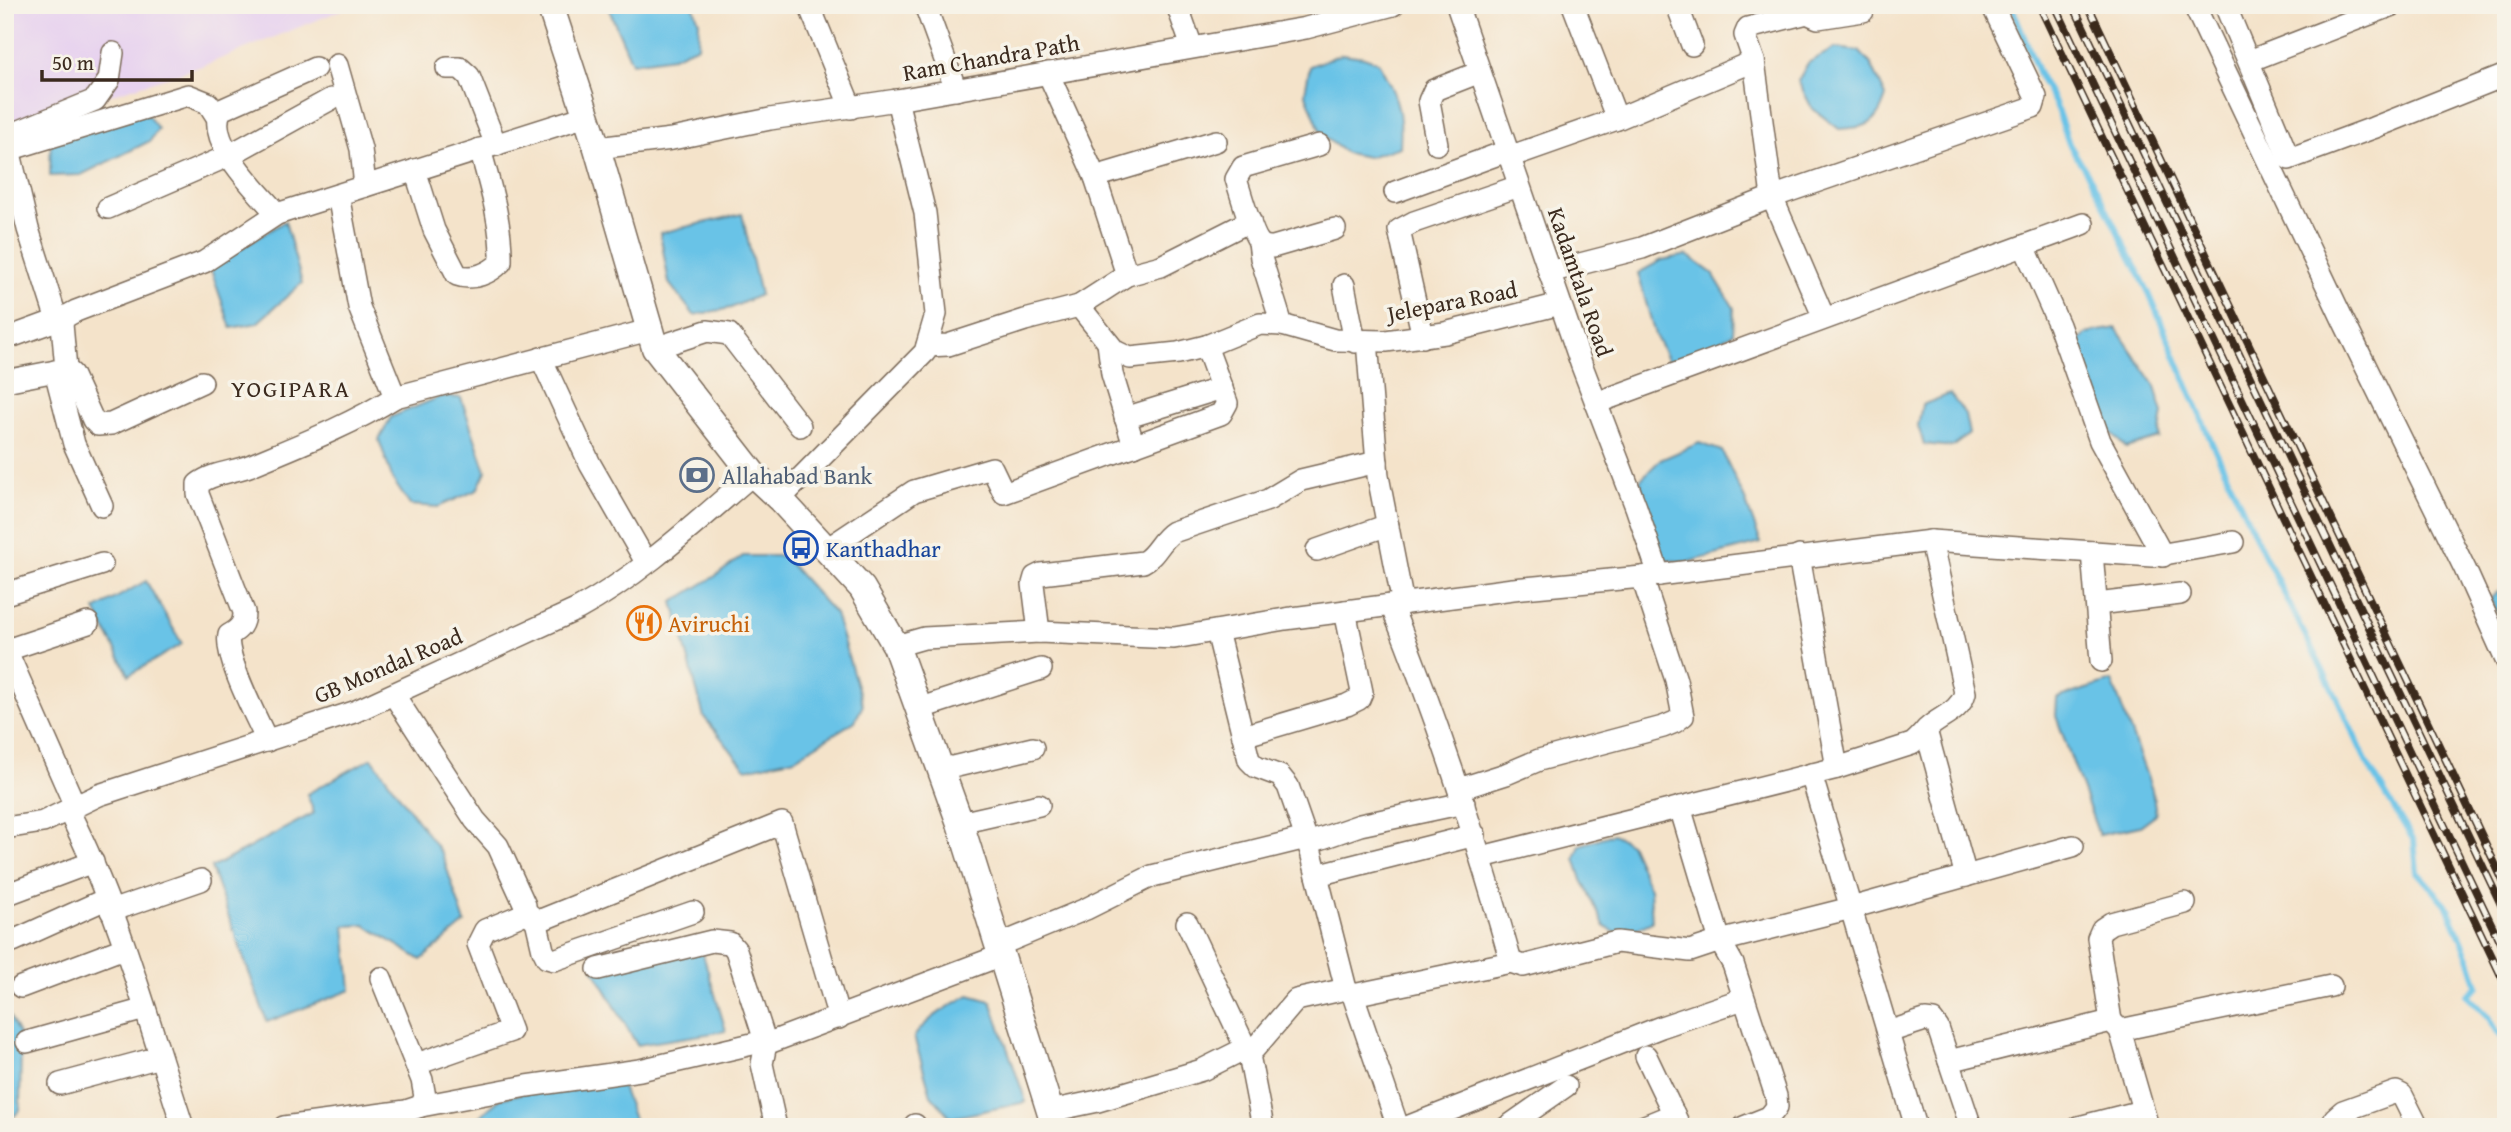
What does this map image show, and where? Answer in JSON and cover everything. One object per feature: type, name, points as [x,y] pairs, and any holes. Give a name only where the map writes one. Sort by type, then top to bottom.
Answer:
[{"type":"main road","points":[[550,5],[597,148],[652,339],[753,474],[780,499],[862,588],[896,646],[960,823],[1053,1119]]},
{"type":"street","points":[[809,5],[850,108]]},
{"type":"street","points":[[925,5],[956,90]]},
{"type":"street","points":[[1177,5],[1192,47]]},
{"type":"street","name":"Ram Chandra Path","points":[[597,148],[672,139],[770,119],[850,108],[1306,28],[1393,5]]},
{"type":"street","name":"Kadamtala Road","points":[[1457,5],[1596,403],[1651,576],[1682,716],[1663,727],[1539,760],[1462,796]]},
{"type":"street","points":[[1573,5],[1617,119]]},
{"type":"street","points":[[1824,318],[1772,197],[1754,61],[1745,30],[1808,9],[1818,18],[1863,11],[1864,5]]},
{"type":"street","points":[[1549,272],[1642,248],[1772,197],[2033,107],[2036,97],[1992,5]]},
{"type":"street","points":[[2194,5],[2280,163],[2506,660]]},
{"type":"street","points":[[2225,5],[2249,61],[2280,163]]},
{"type":"street","points":[[2249,61],[2393,5]]},
{"type":"street","points":[[1680,6],[1692,45]]},
{"type":"street","points":[[7,146],[94,100],[109,80],[113,53]]},
{"type":"street","points":[[1395,192],[1617,119],[1754,61]]},
{"type":"street","points":[[337,65],[361,149],[365,186]]},
{"type":"street","points":[[277,214],[228,156],[216,126],[217,117],[221,110],[228,106],[315,68]]},
{"type":"street","points":[[415,170],[434,230],[457,275],[467,279],[492,271],[501,262],[501,250],[488,147],[469,76],[460,68],[447,68]]},
{"type":"street","points":[[1437,144],[1430,95],[1434,90],[1480,72]]},
{"type":"street","points":[[1048,73],[1095,177],[1127,275]]},
{"type":"street","points":[[2280,163],[2506,75]]},
{"type":"street","points":[[7,146],[188,95],[208,103],[217,117]]},
{"type":"street","points":[[108,208],[228,156],[331,99]]},
{"type":"street","points":[[780,499],[925,352],[927,346],[936,314],[925,214],[897,100]]},
{"type":"street","points":[[5,339],[204,262],[277,214],[586,116]]},
{"type":"street","points":[[1095,177],[1216,141]]},
{"type":"street","points":[[1282,325],[1261,258],[1259,242],[1236,179],[1243,167],[1319,145]]},
{"type":"street","points":[[7,146],[28,229],[61,318],[61,370],[74,444],[102,506]]},
{"type":"street","points":[[1423,337],[1399,230],[1414,222],[1519,186]]},
{"type":"street","points":[[338,195],[359,307],[395,397]]},
{"type":"street","points":[[927,346],[948,345],[1079,306],[1127,275],[1161,265],[1250,221]]},
{"type":"street","points":[[1596,403],[2083,224]]},
{"type":"street","points":[[1259,242],[1263,246],[1273,247],[1335,229]]},
{"type":"street","points":[[2024,246],[2059,325],[2100,441],[2163,556]]},
{"type":"street","points":[[1343,285],[1361,342],[1397,604],[1475,835],[1511,962]]},
{"type":"street","name":"Jelepara Road","points":[[1079,306],[1115,351],[1130,358],[1178,354],[1206,346],[1260,324],[1282,325],[1335,340],[1361,342],[1423,337],[1560,304]]},
{"type":"street","points":[[267,741],[245,693],[228,646],[229,635],[239,629],[244,621],[244,612],[198,494],[198,484],[204,479],[244,467],[360,419],[395,397],[541,358],[707,331],[729,334],[800,426]]},
{"type":"street","points":[[1108,343],[1112,374],[1134,446]]},
{"type":"street","points":[[827,549],[914,491],[992,468],[1004,493],[1222,414],[1227,403],[1206,346]]},
{"type":"street","points":[[541,358],[590,464],[646,562]]},
{"type":"street","points":[[5,381],[61,370],[72,374],[93,420],[99,425],[111,424],[202,382]]},
{"type":"street","points":[[1125,418],[1222,388]]},
{"type":"street","points":[[1040,632],[1033,584],[1035,577],[1041,574],[1143,562],[1152,558],[1162,541],[1173,532],[1268,500],[1301,480],[1377,461]]},
{"type":"street","name":"GB Mondal Road","points":[[7,823],[43,822],[99,795],[354,712],[578,609],[600,597],[646,562],[753,474]]},
{"type":"street","points":[[1317,550],[1388,525]]},
{"type":"street","points":[[896,646],[925,638],[1040,632],[1174,638],[1345,611],[1513,589],[1651,576],[1931,541],[2163,556],[2233,542]]},
{"type":"street","points":[[1482,857],[1811,775],[1912,744],[1926,730],[1955,710],[1965,693],[1931,541]]},
{"type":"street","points":[[2092,552],[2101,661]]},
{"type":"street","points":[[1798,556],[1837,768]]},
{"type":"street","points":[[5,594],[102,564]]},
{"type":"street","points":[[2097,604],[2180,594]]},
{"type":"street","points":[[1243,736],[1359,699],[1362,692],[1345,611]]},
{"type":"street","points":[[88,623],[6,649],[109,905],[183,1127]]},
{"type":"street","points":[[1217,631],[1249,760],[1256,767],[1280,776],[1288,786],[1307,841],[1350,992],[1398,1127]]},
{"type":"street","points":[[918,709],[1041,669]]},
{"type":"street","points":[[394,695],[475,820],[498,846],[547,958],[554,960],[693,912]]},
{"type":"street","points":[[1926,730],[1966,876]]},
{"type":"street","points":[[940,770],[1033,748]]},
{"type":"street","points":[[1811,775],[1916,1127]]},
{"type":"street","points":[[284,1127],[347,1123],[527,1086],[640,1070],[766,1042],[839,1018],[1001,950],[1152,876],[1307,841],[1462,796]]},
{"type":"street","points":[[960,823],[1039,805]]},
{"type":"street","points":[[1680,807],[1720,941],[1733,964],[1776,1096],[1777,1107],[1769,1117],[1744,1127]]},
{"type":"street","points":[[417,1064],[511,1031],[478,944],[485,930],[519,916],[530,915],[541,920],[782,823],[839,1018]]},
{"type":"street","points":[[1317,875],[1475,835]]},
{"type":"street","points":[[1053,1119],[1098,1101],[1202,1070],[1248,1051],[1296,1000],[1511,962],[1523,966],[1617,942],[1690,951],[2073,846]]},
{"type":"street","points":[[5,895],[93,862]]},
{"type":"street","points":[[13,941],[109,905],[201,880]]},
{"type":"street","points":[[2079,1127],[2145,1119],[2116,1025],[2098,938],[2102,929],[2111,923],[2185,903]]},
{"type":"street","points":[[1187,923],[1248,1051],[1260,1126]]},
{"type":"street","points":[[598,969],[712,941],[730,943],[736,950],[766,1042],[762,1064],[776,1127]]},
{"type":"street","points":[[21,987],[124,948]]},
{"type":"street","points":[[381,978],[417,1064],[425,1097],[421,1106]]},
{"type":"street","points":[[1949,1061],[2116,1025],[2331,986]]},
{"type":"street","points":[[1407,1127],[1661,1027],[1743,999]]},
{"type":"street","points":[[27,1042],[145,1009]]},
{"type":"street","points":[[1888,1032],[1926,1020],[1933,1021],[1938,1028],[1971,1127]]},
{"type":"street","points":[[1642,1127],[1677,1121],[1646,1056]]},
{"type":"street","points":[[60,1084],[160,1057]]},
{"type":"street","points":[[1507,1127],[1566,1086]]},
{"type":"street","points":[[2335,1127],[2335,1118],[2343,1111],[2396,1092],[2402,1095],[2418,1127]]},
{"type":"shaded area","points":[[5,5],[354,5],[205,65],[5,128]]},
{"type":"water","points":[[607,5],[693,5],[699,22],[698,46],[673,57],[632,63]]},
{"type":"water","points":[[1835,48],[1859,51],[1871,64],[1886,96],[1879,113],[1870,123],[1839,129],[1812,108],[1798,81],[1808,63]]},
{"type":"water","points":[[1342,54],[1378,62],[1397,103],[1400,147],[1368,157],[1346,153],[1322,135],[1305,92],[1310,66]]},
{"type":"water","points":[[140,105],[158,129],[150,141],[81,175],[50,176],[51,134]]},
{"type":"water","points":[[742,214],[760,295],[731,308],[694,315],[669,283],[660,233]]},
{"type":"water","points":[[285,221],[302,283],[257,323],[231,328],[210,267]]},
{"type":"water","points":[[1687,255],[1713,274],[1734,308],[1733,333],[1703,352],[1668,361],[1655,335],[1638,273],[1662,260]]},
{"type":"water","points":[[2116,328],[2154,384],[2163,413],[2159,438],[2126,448],[2102,423],[2093,383],[2075,346],[2087,333]]},
{"type":"water","points":[[1950,394],[1965,414],[1969,434],[1952,447],[1924,444],[1918,426],[1922,405]]},
{"type":"water","points":[[442,396],[461,398],[486,471],[477,490],[438,507],[410,505],[393,480],[379,440],[391,417]]},
{"type":"water","points":[[1699,443],[1722,451],[1761,543],[1688,562],[1664,560],[1646,511],[1640,480],[1660,460]]},
{"type":"water","points":[[743,556],[783,556],[835,614],[863,705],[855,721],[795,758],[746,769],[704,717],[673,602]]},
{"type":"water","points":[[146,581],[182,644],[129,675],[95,610]]},
{"type":"water","points":[[2506,584],[2506,628],[2490,599]]},
{"type":"water","points":[[2112,681],[2152,790],[2156,814],[2140,826],[2099,835],[2056,716],[2057,698]]},
{"type":"water","points":[[372,758],[442,854],[465,923],[421,960],[365,925],[345,926],[351,990],[267,1022],[211,868],[314,813],[307,794]]},
{"type":"water","points":[[1613,834],[1630,844],[1650,889],[1652,922],[1622,936],[1605,927],[1582,880],[1575,858],[1580,845]]},
{"type":"water","points":[[699,941],[726,1031],[637,1045],[593,968]]},
{"type":"water","points":[[969,995],[991,1001],[1026,1102],[951,1118],[931,1095],[914,1037],[932,1018]]},
{"type":"water","points":[[5,1007],[21,1039],[20,1110],[5,1125]]},
{"type":"water","points":[[604,1072],[622,1087],[637,1127],[467,1127],[500,1099]]},
{"type":"waterway","points":[[2011,5],[2041,79],[2055,103],[2069,144],[2092,181],[2148,291],[2211,441],[2262,550],[2368,765],[2414,841],[2417,872],[2446,904],[2469,957],[2478,986],[2467,995],[2488,1016],[2506,1046]]},
{"type":"railway","points":[[2039,5],[2506,986]]},
{"type":"railway","points":[[2055,5],[2506,955]]},
{"type":"railway","points":[[2073,5],[2506,915]]},
{"type":"railway","points":[[2088,5],[2506,887]]},
{"type":"place","name":"Allahabad Bank","points":[[697,475]]},
{"type":"place","name":"Kanthadhar","points":[[801,548]]},
{"type":"place","name":"Aviruchi","points":[[644,623]]},
{"type":"district","name":"YOGIPARA","points":[[291,388]]}]
